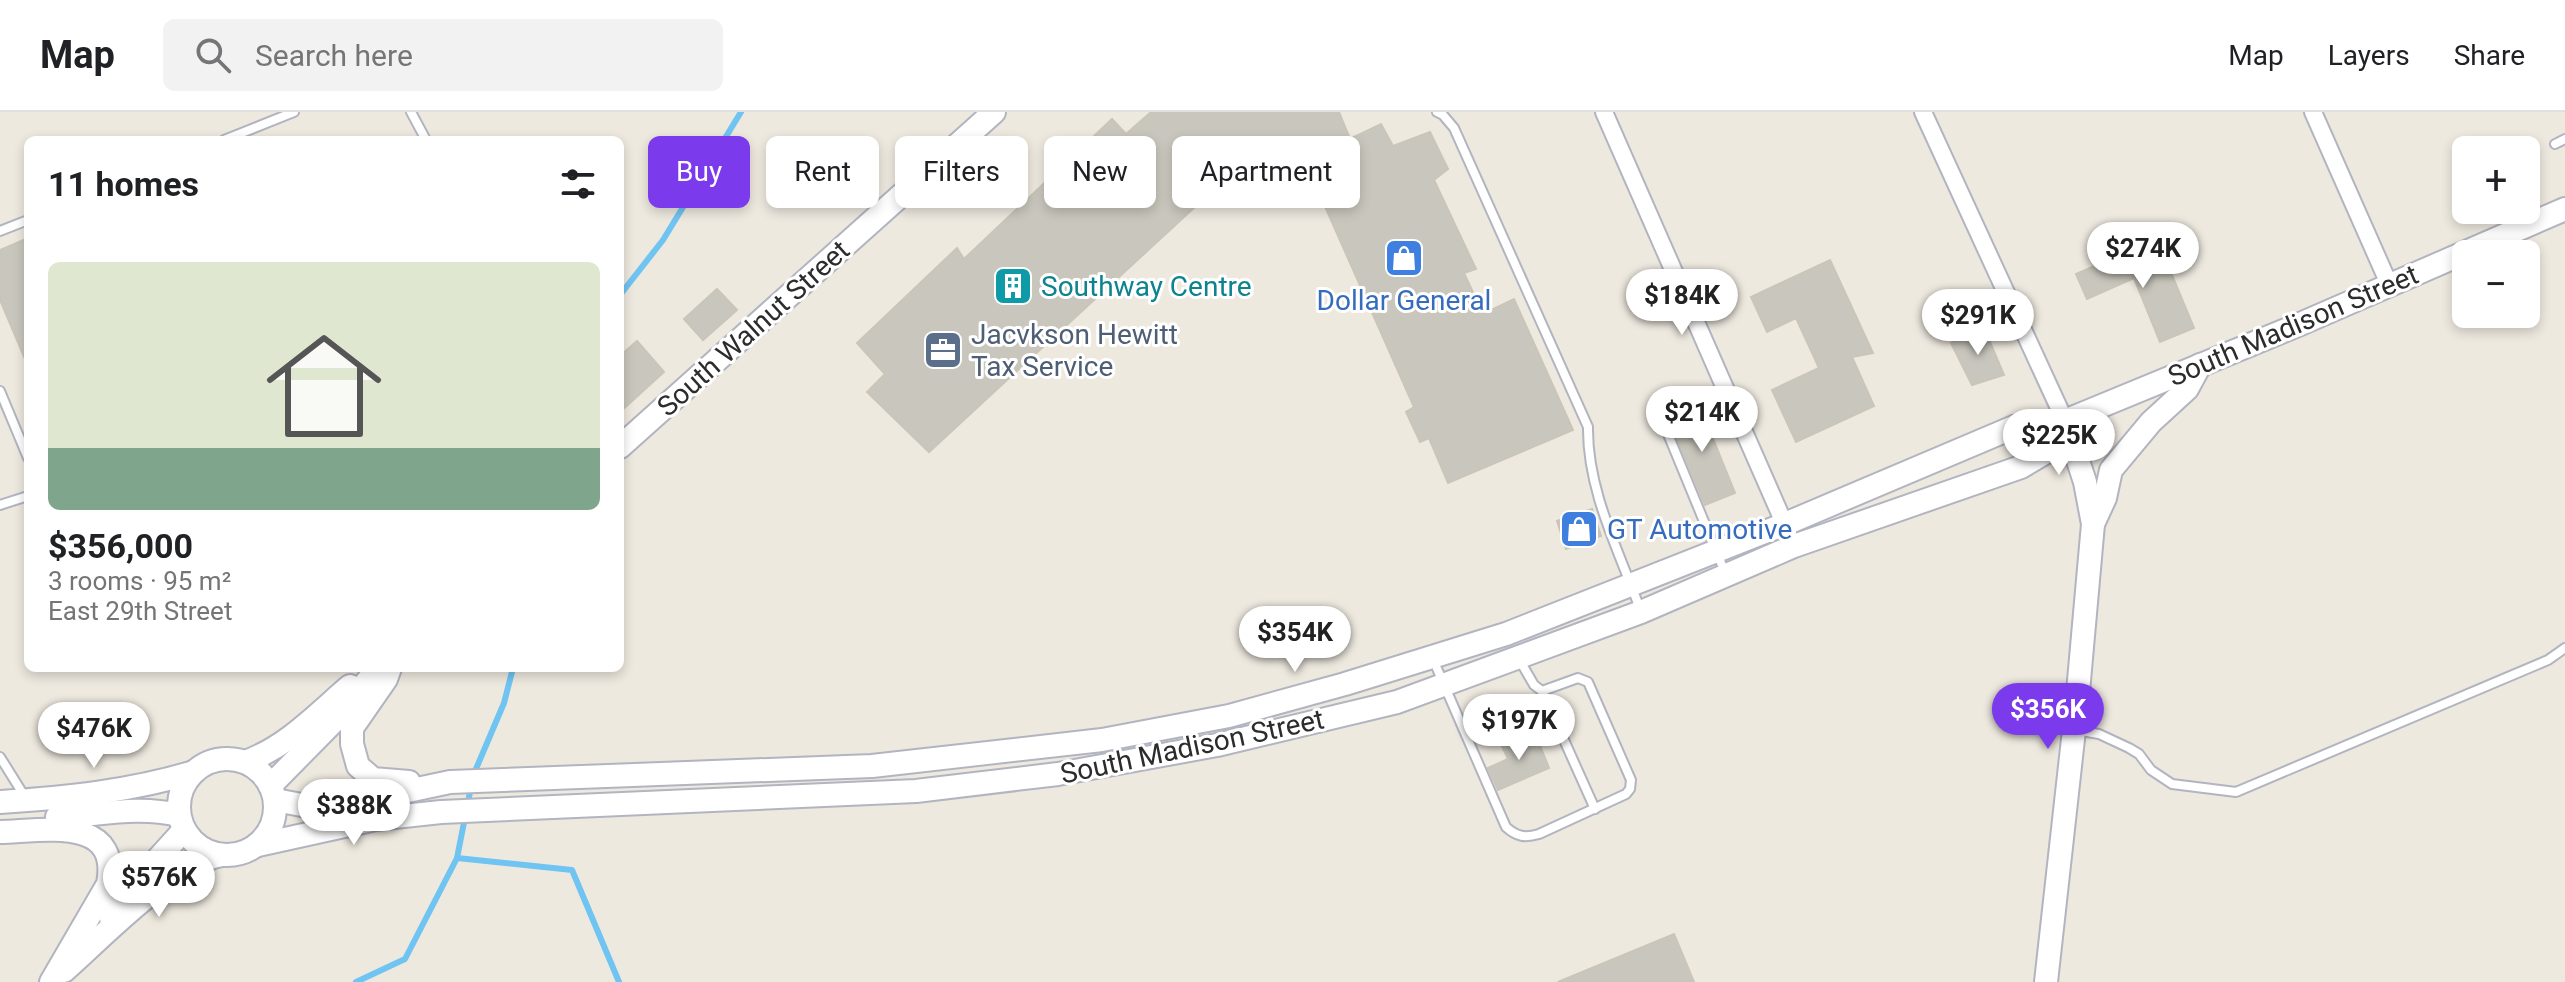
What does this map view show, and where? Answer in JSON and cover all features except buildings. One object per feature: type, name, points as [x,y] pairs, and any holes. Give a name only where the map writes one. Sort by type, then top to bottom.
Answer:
[{"type":"main road","name":"South Walnut Street","points":[[624,443],[994,112]]},
{"type":"main road","name":"South Madison Street","points":[[273,793],[323,809],[455,782],[872,766],[1102,740],[1229,716],[1506,634],[1785,524],[2014,427],[2065,421],[2565,209]]},
{"type":"main road","points":[[2093,524],[2105,498],[2111,470],[2151,422],[2187,389],[2200,365]]},
{"type":"main road","name":"South Madison Street","points":[[258,845],[376,819],[453,812],[916,791],[1058,774],[1217,745],[1387,705],[1641,612],[1794,546],[2021,467],[2048,451],[2065,421]]},
{"type":"main road","points":[[2046,982],[2093,524],[2085,482],[2065,421]]},
{"type":"main road","points":[[245,762],[286,742],[365,672]]},
{"type":"main road","points":[[273,793],[375,672]]},
{"type":"main road","points":[[389,672],[352,728],[352,744],[358,766],[373,779],[396,783],[455,782]]},
{"type":"main road","points":[[51,982],[177,873],[202,859],[235,855],[258,845],[272,824],[273,793],[255,768],[232,759],[218,759],[194,772],[184,784],[179,799],[182,822],[194,842],[207,851],[222,855]]},
{"type":"main road","points":[[0,802],[113,790],[194,772]]},
{"type":"main road","points":[[0,820],[153,809],[182,822]]},
{"type":"main road","points":[[83,954],[182,822]]},
{"type":"main road","points":[[0,832],[82,831],[95,838],[105,850],[111,870],[108,884],[51,982]]},
{"type":"street","points":[[1604,112],[1794,546]]},
{"type":"street","points":[[1923,112],[2065,421]]},
{"type":"street","points":[[2313,112],[2389,284]]},
{"type":"lane","points":[[234,136],[294,112]]},
{"type":"lane","points":[[411,112],[424,136]]},
{"type":"lane","points":[[1437,112],[1454,128],[1588,427],[1588,451],[1598,494],[1641,612]]},
{"type":"lane","points":[[2555,144],[2565,139]]},
{"type":"lane","points":[[0,231],[24,222]]},
{"type":"lane","points":[[0,391],[24,448]]},
{"type":"lane","points":[[1656,405],[1726,576]]},
{"type":"lane","points":[[0,505],[24,497]]},
{"type":"lane","points":[[2074,730],[2099,734],[2129,748],[2139,754],[2151,770],[2172,784],[2236,792],[2548,660],[2565,648]]},
{"type":"lane","points":[[1432,657],[1506,827],[1526,837],[1626,794],[1631,780],[1588,682],[1578,678],[1542,691]]},
{"type":"lane","points":[[1518,657],[1534,685],[1542,691],[1595,809]]},
{"type":"lane","points":[[0,757],[27,800]]},
{"type":"waterway","points":[[624,290],[663,240],[741,112]]},
{"type":"waterway","points":[[473,776],[504,703],[512,672]]},
{"type":"waterway","points":[[356,982],[405,959],[457,858],[471,787]]},
{"type":"waterway","points":[[457,858],[572,870],[619,982]]},
{"type":"place","name":"Dollar General","points":[[1404,258]]},
{"type":"place","name":"Southway Centre","points":[[1013,286]]},
{"type":"place","name":"Jacvkson Hewitt Tax Service","points":[[943,350]]},
{"type":"place","name":"GT Automotive","points":[[1579,529]]}]
